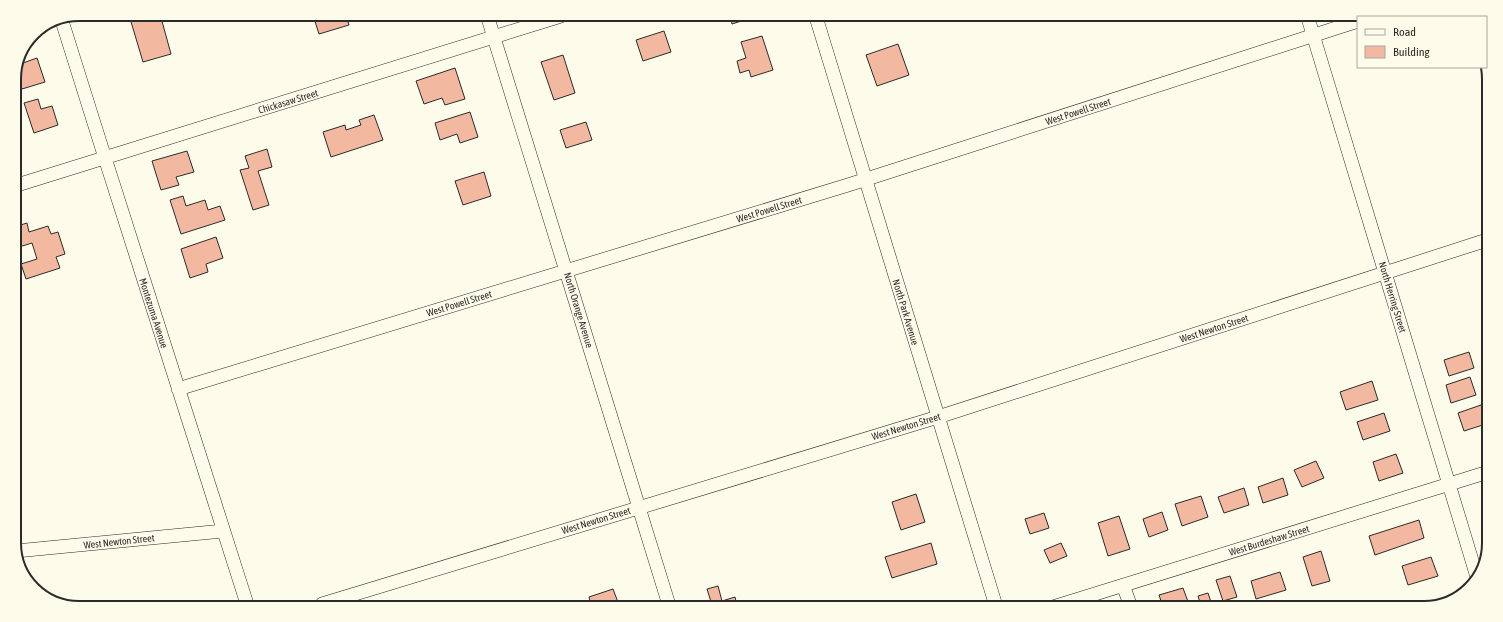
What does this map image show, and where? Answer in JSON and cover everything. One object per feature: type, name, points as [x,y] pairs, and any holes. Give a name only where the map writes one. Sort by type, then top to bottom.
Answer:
[{"type":"street","name":"North Orange Avenue","points":[[489,21],[640,506],[668,601]]},
{"type":"street","name":"Chickasaw Street","points":[[21,184],[544,21]]},
{"type":"street","name":"North Park Avenue","points":[[817,21],[994,601]]},
{"type":"street","name":"North Herring Street","points":[[1309,21],[1475,570]]},
{"type":"street","name":"West Powell Street","points":[[178,389],[865,179],[1357,21]]},
{"type":"street","name":"Montezuma Avenue","points":[[63,23],[104,158],[246,601]]},
{"type":"street","name":"West Newton Street","points":[[332,601],[640,506],[938,417],[1482,242]]},
{"type":"street","name":"West Burdeshaw Street","points":[[1072,601],[1482,474]]},
{"type":"street","name":"West Newton Street","points":[[21,550],[223,531]]},
{"type":"street","points":[[1123,585],[1129,601]]},
{"type":"building","points":[[131,21],[162,21],[171,54],[143,62]]},
{"type":"building","points":[[315,21],[348,21],[349,25],[319,34]]},
{"type":"building","points":[[731,21],[741,21],[732,24]]},
{"type":"building","points":[[664,31],[671,52],[643,61],[636,40]]},
{"type":"building","points":[[762,36],[773,70],[751,77],[749,70],[740,73],[737,61],[746,58],[741,42]]},
{"type":"building","points":[[898,44],[909,75],[877,86],[866,55]]},
{"type":"building","points":[[563,55],[575,93],[554,100],[541,62]]},
{"type":"building","points":[[37,58],[45,82],[22,89],[21,75],[23,63]]},
{"type":"building","points":[[455,68],[465,99],[445,105],[442,98],[424,104],[416,81]]},
{"type":"building","points":[[38,99],[41,109],[52,106],[58,125],[34,133],[24,103]]},
{"type":"building","points":[[470,112],[478,137],[460,143],[457,134],[440,140],[435,123]]},
{"type":"building","points":[[374,115],[383,140],[331,157],[323,132],[345,125],[346,130],[361,125],[359,120]]},
{"type":"building","points":[[586,122],[592,140],[566,148],[560,130]]},
{"type":"building","points":[[267,149],[272,167],[258,171],[269,205],[253,210],[240,170],[249,168],[245,156]]},
{"type":"building","points":[[187,151],[194,172],[176,177],[179,185],[161,190],[152,161]]},
{"type":"building","points":[[484,172],[491,196],[463,205],[455,181]]},
{"type":"building","points":[[183,196],[186,206],[205,200],[208,210],[220,206],[225,220],[181,234],[170,200]]},
{"type":"building","points":[[27,223],[29,232],[48,226],[51,234],[58,232],[65,254],[56,257],[60,268],[26,279],[21,264],[37,259],[32,243],[21,246],[21,225]]},
{"type":"building","points":[[216,237],[223,258],[206,264],[208,272],[190,278],[181,249]]},
{"type":"building","points":[[1469,352],[1474,368],[1449,376],[1444,360]]},
{"type":"building","points":[[1470,377],[1476,395],[1451,403],[1446,385]]},
{"type":"building","points":[[1372,381],[1378,400],[1346,410],[1340,392]]},
{"type":"building","points":[[1481,405],[1482,425],[1464,431],[1458,413]]},
{"type":"building","points":[[1384,413],[1390,431],[1363,440],[1357,422]]},
{"type":"building","points":[[1396,454],[1403,473],[1379,481],[1373,462]]},
{"type":"building","points":[[1316,461],[1324,478],[1302,487],[1294,470]]},
{"type":"building","points":[[1283,478],[1288,495],[1263,503],[1258,487]]},
{"type":"building","points":[[1244,488],[1249,505],[1224,513],[1218,497]]},
{"type":"building","points":[[916,494],[925,522],[901,530],[892,502]]},
{"type":"building","points":[[1201,496],[1208,517],[1182,526],[1175,504]]},
{"type":"building","points":[[1162,512],[1168,530],[1149,537],[1143,519]]},
{"type":"building","points":[[1044,513],[1049,528],[1030,534],[1025,519]]},
{"type":"building","points":[[1119,516],[1130,549],[1108,556],[1098,523]]},
{"type":"building","points":[[1419,520],[1424,538],[1375,555],[1369,536]]},
{"type":"building","points":[[931,543],[937,564],[892,578],[885,557]]},
{"type":"building","points":[[1061,543],[1067,556],[1050,563],[1044,550]]},
{"type":"building","points":[[1321,551],[1330,581],[1312,586],[1303,557]]},
{"type":"building","points":[[1431,557],[1438,576],[1408,585],[1402,566]]},
{"type":"building","points":[[1280,572],[1286,590],[1256,599],[1251,581]]},
{"type":"building","points":[[1230,576],[1237,597],[1223,601],[1216,580]]},
{"type":"building","points":[[718,586],[722,601],[711,601],[707,589]]},
{"type":"building","points":[[1183,588],[1188,601],[1161,601],[1159,595]]},
{"type":"building","points":[[613,589],[618,601],[590,601],[589,597]]},
{"type":"building","points":[[1208,593],[1211,601],[1200,601],[1198,596]]},
{"type":"building","points":[[735,597],[736,601],[722,601]]}]
